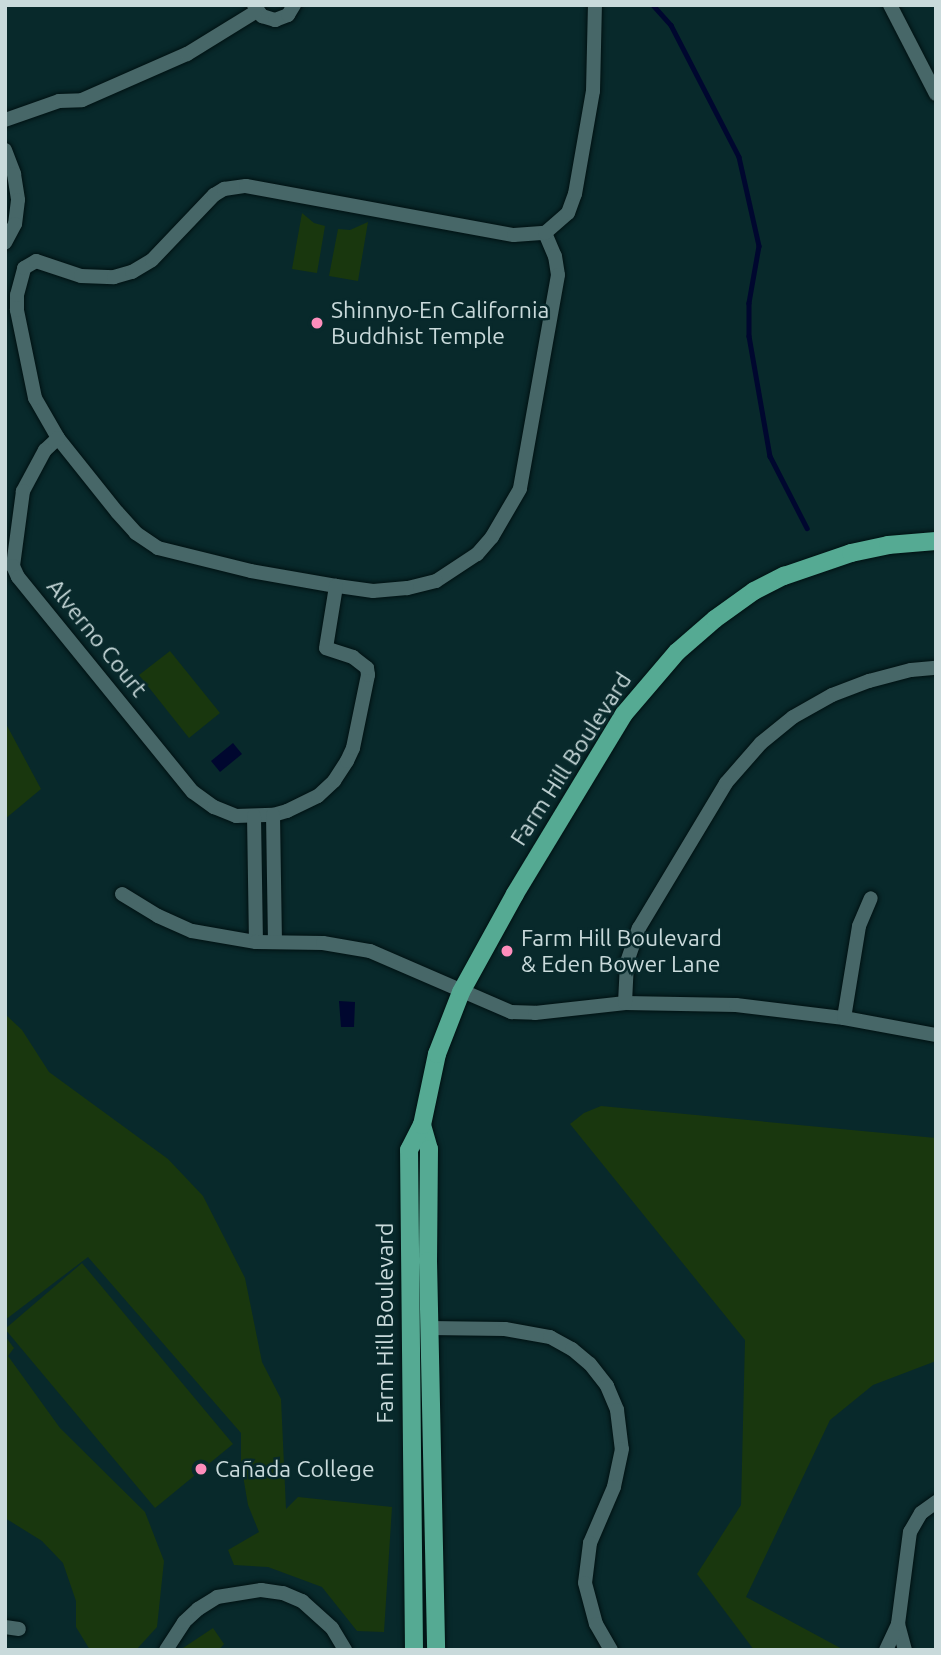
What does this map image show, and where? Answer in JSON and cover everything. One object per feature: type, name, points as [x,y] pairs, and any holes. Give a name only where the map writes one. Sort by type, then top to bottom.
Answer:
[{"type":"main road","name":"Farm Hill Boulevard","points":[[414,1650],[409,1150],[422,1125],[436,1054],[461,992],[515,894],[624,714],[677,652],[734,605],[784,576],[850,553],[888,545],[936,541]]},
{"type":"main road","name":"Farm Hill Boulevard","points":[[422,1125],[429,1149],[429,1328],[436,1650]]},
{"type":"street","points":[[5,120],[59,102],[82,100],[187,54],[256,8],[268,20],[275,20],[288,15],[294,5]]},
{"type":"street","points":[[545,233],[558,265],[556,293],[520,489],[506,517],[477,554],[436,580],[407,588],[373,590],[336,586],[251,571],[158,548],[136,533],[58,438],[35,398],[17,310],[17,295],[24,268],[36,261],[81,276],[114,277],[132,272],[152,260],[214,195],[234,186],[274,190],[514,235],[545,233],[568,213],[575,194],[593,91],[595,5]]},
{"type":"street","points":[[890,5],[936,94]]},
{"type":"street","points":[[5,150],[14,174],[18,200],[15,224],[5,243]]},
{"type":"street","name":"Alverno Court","points":[[58,438],[46,450],[23,491],[13,554],[18,577],[193,792],[214,807],[236,816],[273,816],[318,796],[334,781],[353,748],[368,675],[367,668],[353,657],[326,648],[336,586]]},
{"type":"street","points":[[625,1003],[627,962],[639,928],[726,783],[761,743],[793,717],[832,695],[911,670],[936,668]]},
{"type":"street","points":[[254,816],[256,942]]},
{"type":"street","points":[[273,816],[275,942]]},
{"type":"street","points":[[122,894],[158,916],[192,931],[256,942],[323,943],[370,951],[511,1012],[535,1013],[625,1003],[736,1005],[844,1017],[936,1035]]},
{"type":"street","points":[[844,1017],[859,926],[871,898]]},
{"type":"street","points":[[429,1328],[505,1329],[550,1337],[572,1349],[590,1364],[607,1386],[617,1409],[622,1450],[614,1487],[590,1543],[585,1583],[596,1624],[611,1650]]},
{"type":"street","points":[[886,1650],[898,1624],[910,1532],[921,1513],[936,1502]]},
{"type":"street","points":[[166,1650],[184,1622],[208,1603],[239,1591],[261,1590],[283,1593],[302,1601],[332,1628],[345,1650]]},
{"type":"street","points":[[898,1624],[905,1650]]},
{"type":"green space","points":[[302,213],[314,223],[325,226],[317,273],[292,269]]},
{"type":"green space","points":[[368,222],[358,281],[329,276],[338,229],[350,230]]},
{"type":"green space","points":[[170,651],[220,713],[189,738],[139,675]]},
{"type":"green space","points":[[5,722],[41,789],[5,819]]},
{"type":"green space","points":[[5,1014],[22,1030],[49,1072],[168,1159],[203,1196],[245,1278],[262,1362],[281,1399],[286,1509],[298,1497],[392,1507],[384,1632],[357,1631],[322,1587],[268,1567],[234,1565],[228,1550],[259,1532],[248,1505],[241,1464],[241,1433],[88,1257],[5,1320]]},
{"type":"green space","points":[[601,1106],[936,1138],[936,1361],[873,1385],[830,1420],[746,1597],[844,1650],[754,1650],[697,1574],[741,1505],[745,1340],[570,1124],[584,1113]]},
{"type":"green space","points":[[82,1263],[233,1444],[155,1508],[5,1329]]},
{"type":"green space","points":[[5,1336],[14,1348],[8,1356],[60,1428],[145,1512],[164,1561],[157,1627],[136,1650],[90,1650],[76,1627],[76,1601],[63,1563],[42,1541],[5,1518]]},
{"type":"green space","points":[[213,1628],[224,1644],[219,1650],[180,1650]]},
{"type":"water","points":[[233,743],[242,754],[220,772],[211,761]]},
{"type":"water","points":[[339,1001],[355,1002],[354,1027],[341,1027]]},
{"type":"waterway","points":[[653,5],[671,25],[739,157],[759,246],[749,303],[749,336],[770,456],[807,528]]},
{"type":"place","name":"Shinnyo-En California Buddhist Temple","points":[[317,323]]},
{"type":"place","name":"Farm Hill Boulevard & Eden Bower Lane","points":[[507,951]]},
{"type":"place","name":"Cañada College","points":[[201,1469]]}]
